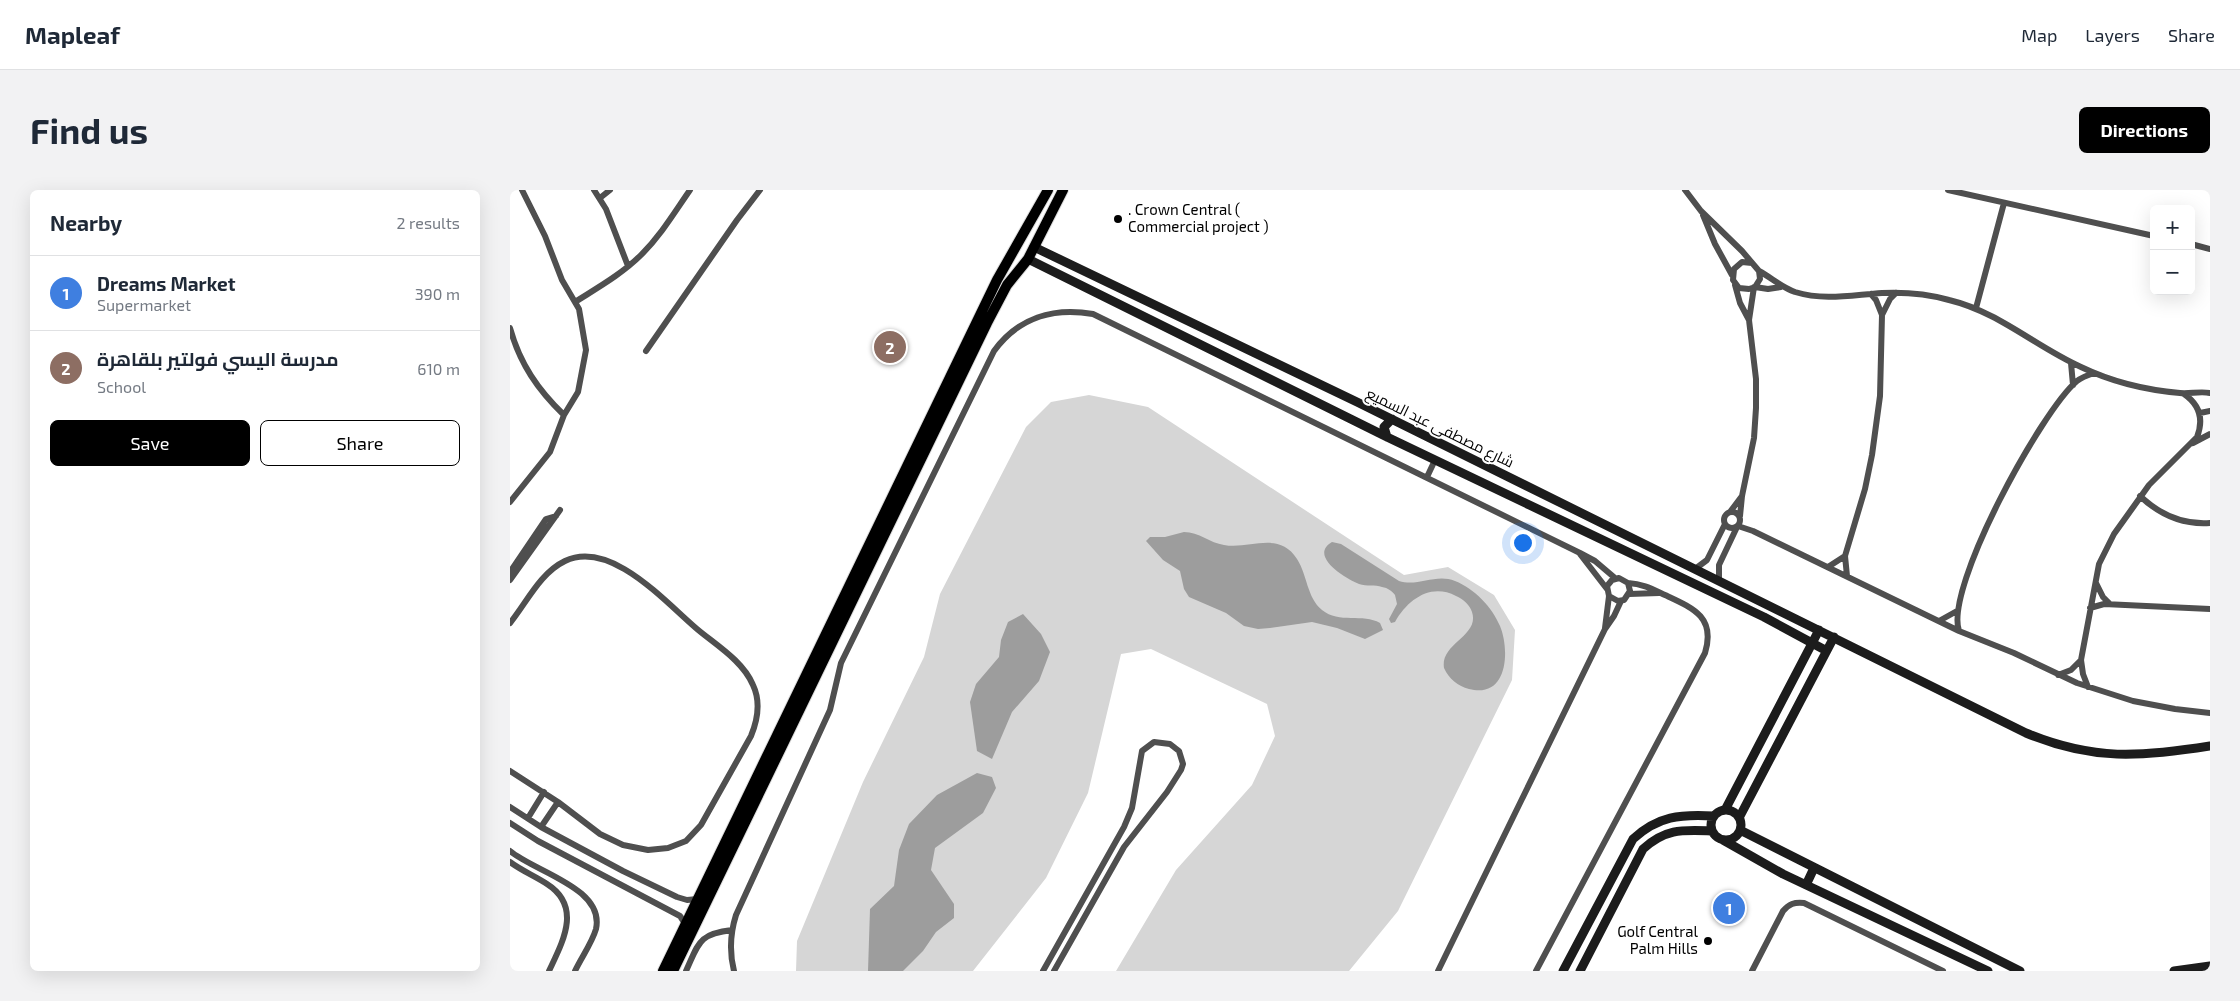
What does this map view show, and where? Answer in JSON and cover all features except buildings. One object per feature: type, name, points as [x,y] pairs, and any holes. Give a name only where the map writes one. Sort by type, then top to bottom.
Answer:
[{"type":"main road","points":[[664,971],[997,280],[1048,190]]},
{"type":"main road","points":[[673,971],[948,400],[1007,285],[1028,258],[1063,190]]},
{"type":"street","points":[[510,502],[550,452],[564,415],[578,392],[586,350],[582,318],[562,280],[546,236],[522,190]]},
{"type":"street","points":[[594,190],[612,222],[619,246],[628,266]]},
{"type":"street","points":[[600,198],[610,190]]},
{"type":"street","points":[[575,302],[628,266],[664,229],[690,190]]},
{"type":"street","points":[[646,351],[760,190]]},
{"type":"street","points":[[1685,190],[1701,211],[1752,263],[1781,286],[1820,297],[1846,298],[1896,293],[1941,298],[1976,308],[2027,335],[2071,363],[2094,373],[2142,388],[2184,394],[2210,393]]},
{"type":"street","points":[[1948,190],[2150,235]]},
{"type":"street","points":[[1976,308],[2004,203]]},
{"type":"street","points":[[1701,211],[1715,244],[1732,274],[1740,303],[1749,320]]},
{"type":"street","points":[[2195,245],[2210,249]]},
{"type":"street","name":"شارع مصطفى عبد السميع","points":[[1034,247],[1392,419],[2026,733],[2055,744],[2084,751],[2128,755],[2157,754],[2210,746]]},
{"type":"street","name":"شارع مصطفى عبد السميع","points":[[1028,258],[1387,437],[1756,613],[1825,650]]},
{"type":"street","points":[[1732,274],[1734,269],[1742,262],[1752,263]]},
{"type":"street","points":[[1719,581],[1719,565],[1740,517],[1742,496],[1749,467],[1756,408],[1756,379],[1749,320],[1754,287],[1760,280],[1759,270]]},
{"type":"street","points":[[1735,285],[1744,290],[1754,287],[1768,289],[1781,286]]},
{"type":"street","points":[[1882,315],[1890,299],[1896,293]]},
{"type":"street","points":[[1847,576],[1845,556],[1865,489],[1878,421],[1882,370],[1882,315],[1876,300],[1871,294]]},
{"type":"street","points":[[734,971],[731,960],[732,930],[740,906],[830,710],[841,663],[994,351],[1001,342],[1021,326],[1049,313],[1064,311],[1093,314],[1580,553],[1595,561],[1615,578]]},
{"type":"street","points":[[510,328],[518,352],[531,377],[549,402],[564,415]]},
{"type":"street","points":[[2071,363],[2073,385]]},
{"type":"street","points":[[1960,631],[1957,625],[1957,611],[1982,539],[2003,493],[2034,438],[2073,385],[2082,377],[2094,373]]},
{"type":"street","points":[[2184,394],[2192,399],[2200,413],[2200,429],[2192,443]]},
{"type":"street","points":[[1348,417],[1357,412],[1357,402]]},
{"type":"street","points":[[2200,413],[2210,410],[2210,404]]},
{"type":"street","points":[[1387,437],[1384,427],[1392,419]]},
{"type":"street","points":[[2088,687],[2080,660],[2099,564],[2114,534],[2140,496],[2169,463],[2192,443],[2210,434]]},
{"type":"street","points":[[1427,477],[1435,460]]},
{"type":"street","points":[[1695,570],[1706,560],[1725,524],[1724,517],[1742,496]]},
{"type":"street","points":[[2140,496],[2152,507],[2168,516],[2185,522],[2210,524]]},
{"type":"street","points":[[1730,512],[1736,512],[1753,531]]},
{"type":"street","points":[[510,572],[546,519],[558,513],[510,580]]},
{"type":"street","points":[[1725,524],[1731,528],[1737,526],[1753,531],[1960,631],[2088,687],[2154,706],[2210,713]]},
{"type":"street","points":[[1580,553],[1614,601],[1621,601]]},
{"type":"street","points":[[1828,567],[1845,556]]},
{"type":"street","points":[[510,623],[547,573],[566,560],[586,558],[605,561],[631,573],[662,595],[695,627],[742,667],[748,675],[757,695],[758,716],[752,736],[701,826],[686,841],[668,848],[648,850],[623,845],[600,834],[544,792],[510,771]]},
{"type":"street","points":[[1536,971],[1706,653],[1709,641],[1708,632],[1701,616],[1691,607],[1642,585],[1628,583],[1622,578],[1615,578],[1609,582],[1604,629]]},
{"type":"street","points":[[2096,582],[2100,592],[2110,604]]},
{"type":"street","points":[[1628,583],[1629,594]]},
{"type":"street","points":[[1438,971],[1604,629],[1614,616],[1621,601],[1629,594],[1659,592]]},
{"type":"street","points":[[2090,608],[2110,604],[2210,609]]},
{"type":"street","points":[[1939,621],[1957,611]]},
{"type":"street","points":[[1563,971],[1633,839],[1645,828],[1659,821],[1691,815],[1714,816],[1725,810],[1819,630]]},
{"type":"street","points":[[1723,840],[1731,839],[1740,830],[1739,818],[1825,650],[1834,637]]},
{"type":"street","points":[[2058,675],[2071,670],[2080,660]]},
{"type":"street","points":[[1043,971],[1124,828],[1132,808],[1142,752],[1154,742],[1170,744],[1179,751],[1183,764],[1181,770],[1167,792],[1129,839],[1054,971]]},
{"type":"street","points":[[528,818],[544,792]]},
{"type":"street","points":[[541,828],[558,802]]},
{"type":"street","points":[[510,807],[541,828],[622,870],[677,897],[687,900],[698,900]]},
{"type":"street","points":[[1725,810],[1733,812],[1739,818]]},
{"type":"street","points":[[1714,816],[1711,824],[1712,830],[1716,836],[1723,840],[1806,885],[1988,971]]},
{"type":"street","points":[[510,824],[680,916],[686,924]]},
{"type":"street","points":[[1580,971],[1643,849],[1653,839],[1665,833],[1679,830],[1712,830]]},
{"type":"street","points":[[1740,830],[2020,971]]},
{"type":"street","points":[[510,851],[583,894],[593,906],[597,919],[596,931],[575,971]]},
{"type":"street","points":[[510,862],[550,885],[562,899],[568,916],[567,929],[549,971]]},
{"type":"street","points":[[1806,885],[1814,868]]},
{"type":"street","points":[[617,883],[622,870]]},
{"type":"street","points":[[1752,971],[1783,911],[1788,905],[1796,902],[1804,903],[1943,971]]},
{"type":"street","points":[[1071,924],[1079,929]]},
{"type":"street","points":[[686,971],[701,940],[712,934],[732,930]]},
{"type":"street","points":[[2174,971],[2210,966]]},
{"type":"shaded area","points":[[1089,395],[1148,407],[1404,575],[1448,567],[1494,595],[1515,630],[1512,680],[1398,911],[1349,971],[1116,971],[1176,870],[1252,785],[1275,736],[1267,704],[1151,649],[1121,654],[1088,793],[1046,878],[973,971],[796,971],[797,941],[863,782],[924,657],[940,594],[1026,427],[1051,402]]},
{"type":"shaded area","points":[[1189,532],[1224,545],[1273,543],[1282,545],[1290,550],[1297,559],[1310,593],[1322,610],[1336,617],[1373,620],[1380,623],[1383,630],[1365,639],[1337,628],[1312,622],[1258,629],[1244,626],[1226,613],[1189,597],[1184,589],[1180,571],[1163,560],[1146,541],[1150,537],[1165,537]]},
{"type":"shaded area","points":[[1332,542],[1341,544],[1399,581],[1413,582],[1441,578],[1448,579],[1462,584],[1476,594],[1497,619],[1503,636],[1505,659],[1499,680],[1492,687],[1482,690],[1469,689],[1454,682],[1444,668],[1444,659],[1448,652],[1466,634],[1473,620],[1471,609],[1464,601],[1447,592],[1429,592],[1413,600],[1406,606],[1395,622],[1391,623],[1389,619],[1397,604],[1395,595],[1384,587],[1359,584],[1338,572],[1324,554],[1326,548]]},
{"type":"shaded area","points":[[1023,614],[1041,634],[1050,652],[1039,681],[1012,712],[992,759],[977,751],[970,702],[976,684],[999,657],[1001,640],[1008,622]]},
{"type":"shaded area","points":[[977,773],[992,777],[996,788],[983,813],[935,848],[931,870],[954,904],[954,918],[936,932],[923,951],[903,971],[868,971],[870,909],[894,886],[899,850],[909,824],[937,795]]},
{"type":"place","name":". Crown Central ( Commercial project )","points":[[1118,219]]},
{"type":"place","name":"مدرسة اليسي فولتير بلقاهرة","points":[[890,347]]},
{"type":"place","name":"Dreams Market","points":[[1729,908]]},
{"type":"place","name":"Golf Central Palm Hills","points":[[1708,941]]}]
